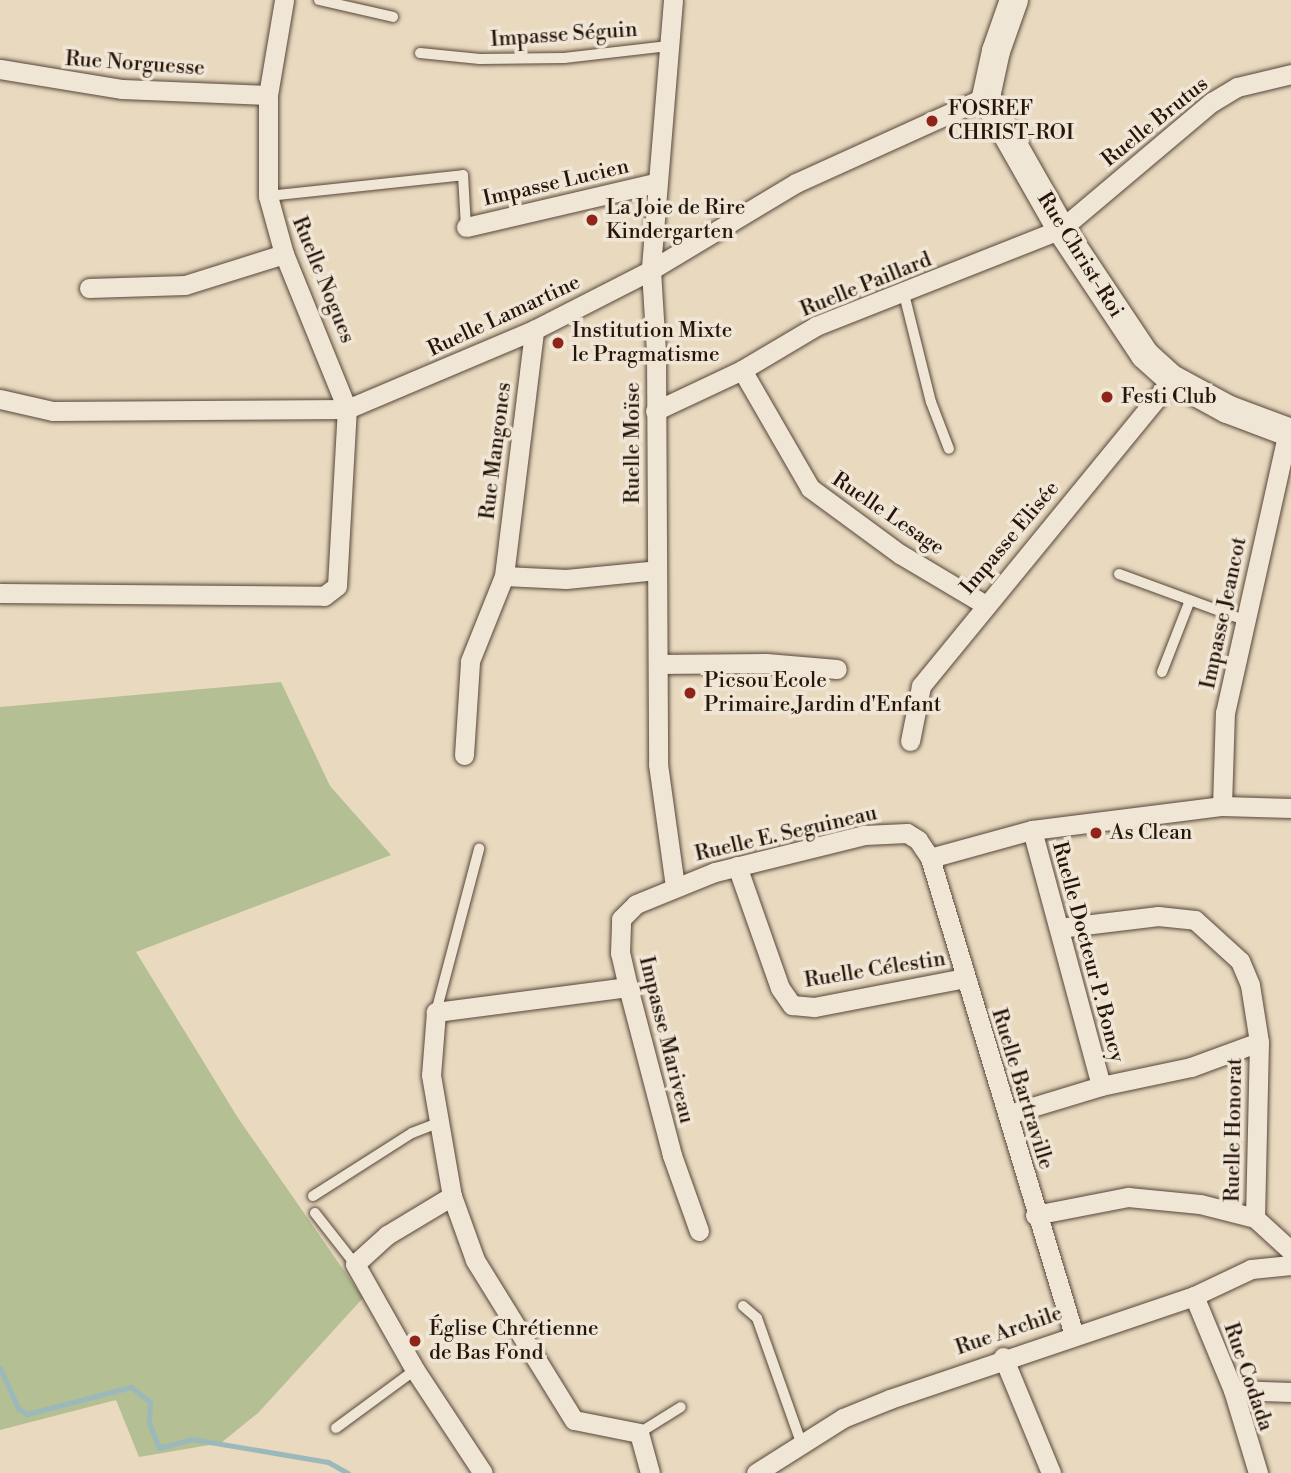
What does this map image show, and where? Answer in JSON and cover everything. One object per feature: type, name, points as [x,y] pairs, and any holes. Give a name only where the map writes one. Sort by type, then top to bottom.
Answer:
[{"type":"street","name":"Ruelle Nogues","points":[[284,0],[268,95],[268,196],[284,254],[347,409]]},
{"type":"street","name":"Ruelle Moïse","points":[[673,0],[655,183],[651,270],[657,570],[657,764],[675,886]]},
{"type":"street","points":[[986,97],[996,51],[1014,0]]},
{"type":"street","name":"Rue Norguesse","points":[[0,69],[122,89],[268,95]]},
{"type":"street","name":"Ruelle Brutus","points":[[1061,229],[1212,102],[1237,87],[1291,75]]},
{"type":"street","name":"Rue Christ-Roi","points":[[986,97],[1061,229],[1145,355],[1172,379],[1227,409],[1289,432]]},
{"type":"street","name":"Ruelle Lamartine","points":[[0,398],[53,411],[347,409],[534,330],[651,270],[796,183],[986,97]]},
{"type":"street","name":"Impasse Lucien","points":[[466,227],[655,183]]},
{"type":"street","name":"Ruelle Paillard","points":[[654,411],[742,370],[816,326],[1061,229]]},
{"type":"street","points":[[89,288],[185,285],[284,254]]},
{"type":"street","name":"Rue Mangones","points":[[464,755],[470,662],[504,576],[534,330]]},
{"type":"street","name":"Ruelle Lesage","points":[[742,370],[810,488],[900,554],[985,604]]},
{"type":"street","name":"Impasse Elisée","points":[[910,741],[921,686],[985,604],[1172,379]]},
{"type":"street","points":[[0,593],[324,596],[337,586],[347,409]]},
{"type":"street","name":"Impasse Jeancot","points":[[1222,806],[1225,713],[1244,620],[1289,432]]},
{"type":"street","points":[[504,576],[566,579],[657,570]]},
{"type":"street","points":[[658,664],[766,663],[837,670]]},
{"type":"street","points":[[930,858],[1032,830],[1222,806],[1291,808]]},
{"type":"street","name":"Ruelle Docteur P. Boncy","points":[[1032,830],[1101,1086]]},
{"type":"street","name":"Ruelle E. Seguineau","points":[[675,886],[737,866],[864,835],[907,833],[918,840],[930,858]]},
{"type":"street","name":"Ruelle Bartraville","points":[[930,858],[1009,1114],[1035,1215],[1073,1333]]},
{"type":"street","name":"Ruelle Célestin","points":[[737,866],[780,988],[792,1005],[814,1007],[965,978]]},
{"type":"street","name":"Impasse Mariveau","points":[[675,886],[636,904],[621,919],[620,953],[672,1155],[699,1231]]},
{"type":"street","name":"Ruelle Honorat","points":[[1059,928],[1158,916],[1195,920],[1240,961],[1250,985],[1259,1042],[1255,1218]]},
{"type":"street","points":[[628,987],[436,1012],[431,1075],[436,1124],[452,1196],[475,1260],[574,1420],[639,1433],[650,1473]]},
{"type":"street","name":"Ruelle Honorat","points":[[1009,1114],[1101,1086],[1191,1067],[1259,1042]]},
{"type":"street","points":[[452,1196],[387,1235],[355,1264],[415,1370],[482,1473]]},
{"type":"street","points":[[1035,1215],[1128,1197],[1200,1204],[1255,1218],[1291,1251]]},
{"type":"street","name":"Rue Archile","points":[[755,1473],[803,1446],[843,1418],[1003,1357],[1194,1296],[1251,1269],[1291,1265]]},
{"type":"street","name":"Rue Codada","points":[[1194,1296],[1233,1390],[1258,1473]]},
{"type":"street","points":[[1003,1357],[1051,1473]]},
{"type":"street","points":[[1233,1390],[1291,1392]]},
{"type":"lane","points":[[319,0],[393,17]]},
{"type":"lane","name":"Impasse Séguin","points":[[420,53],[480,59],[564,58],[668,46]]},
{"type":"lane","points":[[268,196],[463,175],[466,227]]},
{"type":"lane","points":[[904,293],[931,402],[949,449]]},
{"type":"lane","points":[[1119,574],[1244,620]]},
{"type":"lane","points":[[1162,672],[1190,600]]},
{"type":"lane","points":[[436,1012],[479,849]]},
{"type":"lane","points":[[313,1196],[412,1133],[436,1124]]},
{"type":"lane","points":[[315,1213],[355,1264]]},
{"type":"lane","points":[[744,1306],[757,1318],[803,1446]]},
{"type":"lane","points":[[336,1428],[415,1370]]},
{"type":"lane","points":[[639,1433],[681,1407]]},
{"type":"green space","points":[[281,682],[330,786],[391,855],[136,952],[238,1118],[363,1298],[258,1413],[221,1443],[139,1457],[116,1400],[0,1430],[0,707]]},
{"type":"waterway","points":[[0,1368],[18,1408],[27,1414],[131,1387],[150,1402],[149,1423],[159,1448],[192,1439],[328,1462],[348,1473]]},
{"type":"place","name":"FOSREF CHRIST-ROI","points":[[932,121]]},
{"type":"place","name":"La Joie de Rire Kindergarten","points":[[592,220]]},
{"type":"place","name":"Institution Mixte le Pragmatisme","points":[[558,343]]},
{"type":"place","name":"Festi Club","points":[[1107,397]]},
{"type":"place","name":"Picsou Ecole Primaire,Jardin d'Enfant","points":[[690,693]]},
{"type":"place","name":"As Clean","points":[[1096,833]]},
{"type":"place","name":"Église Chrétienne de Bas Fond","points":[[415,1341]]}]
